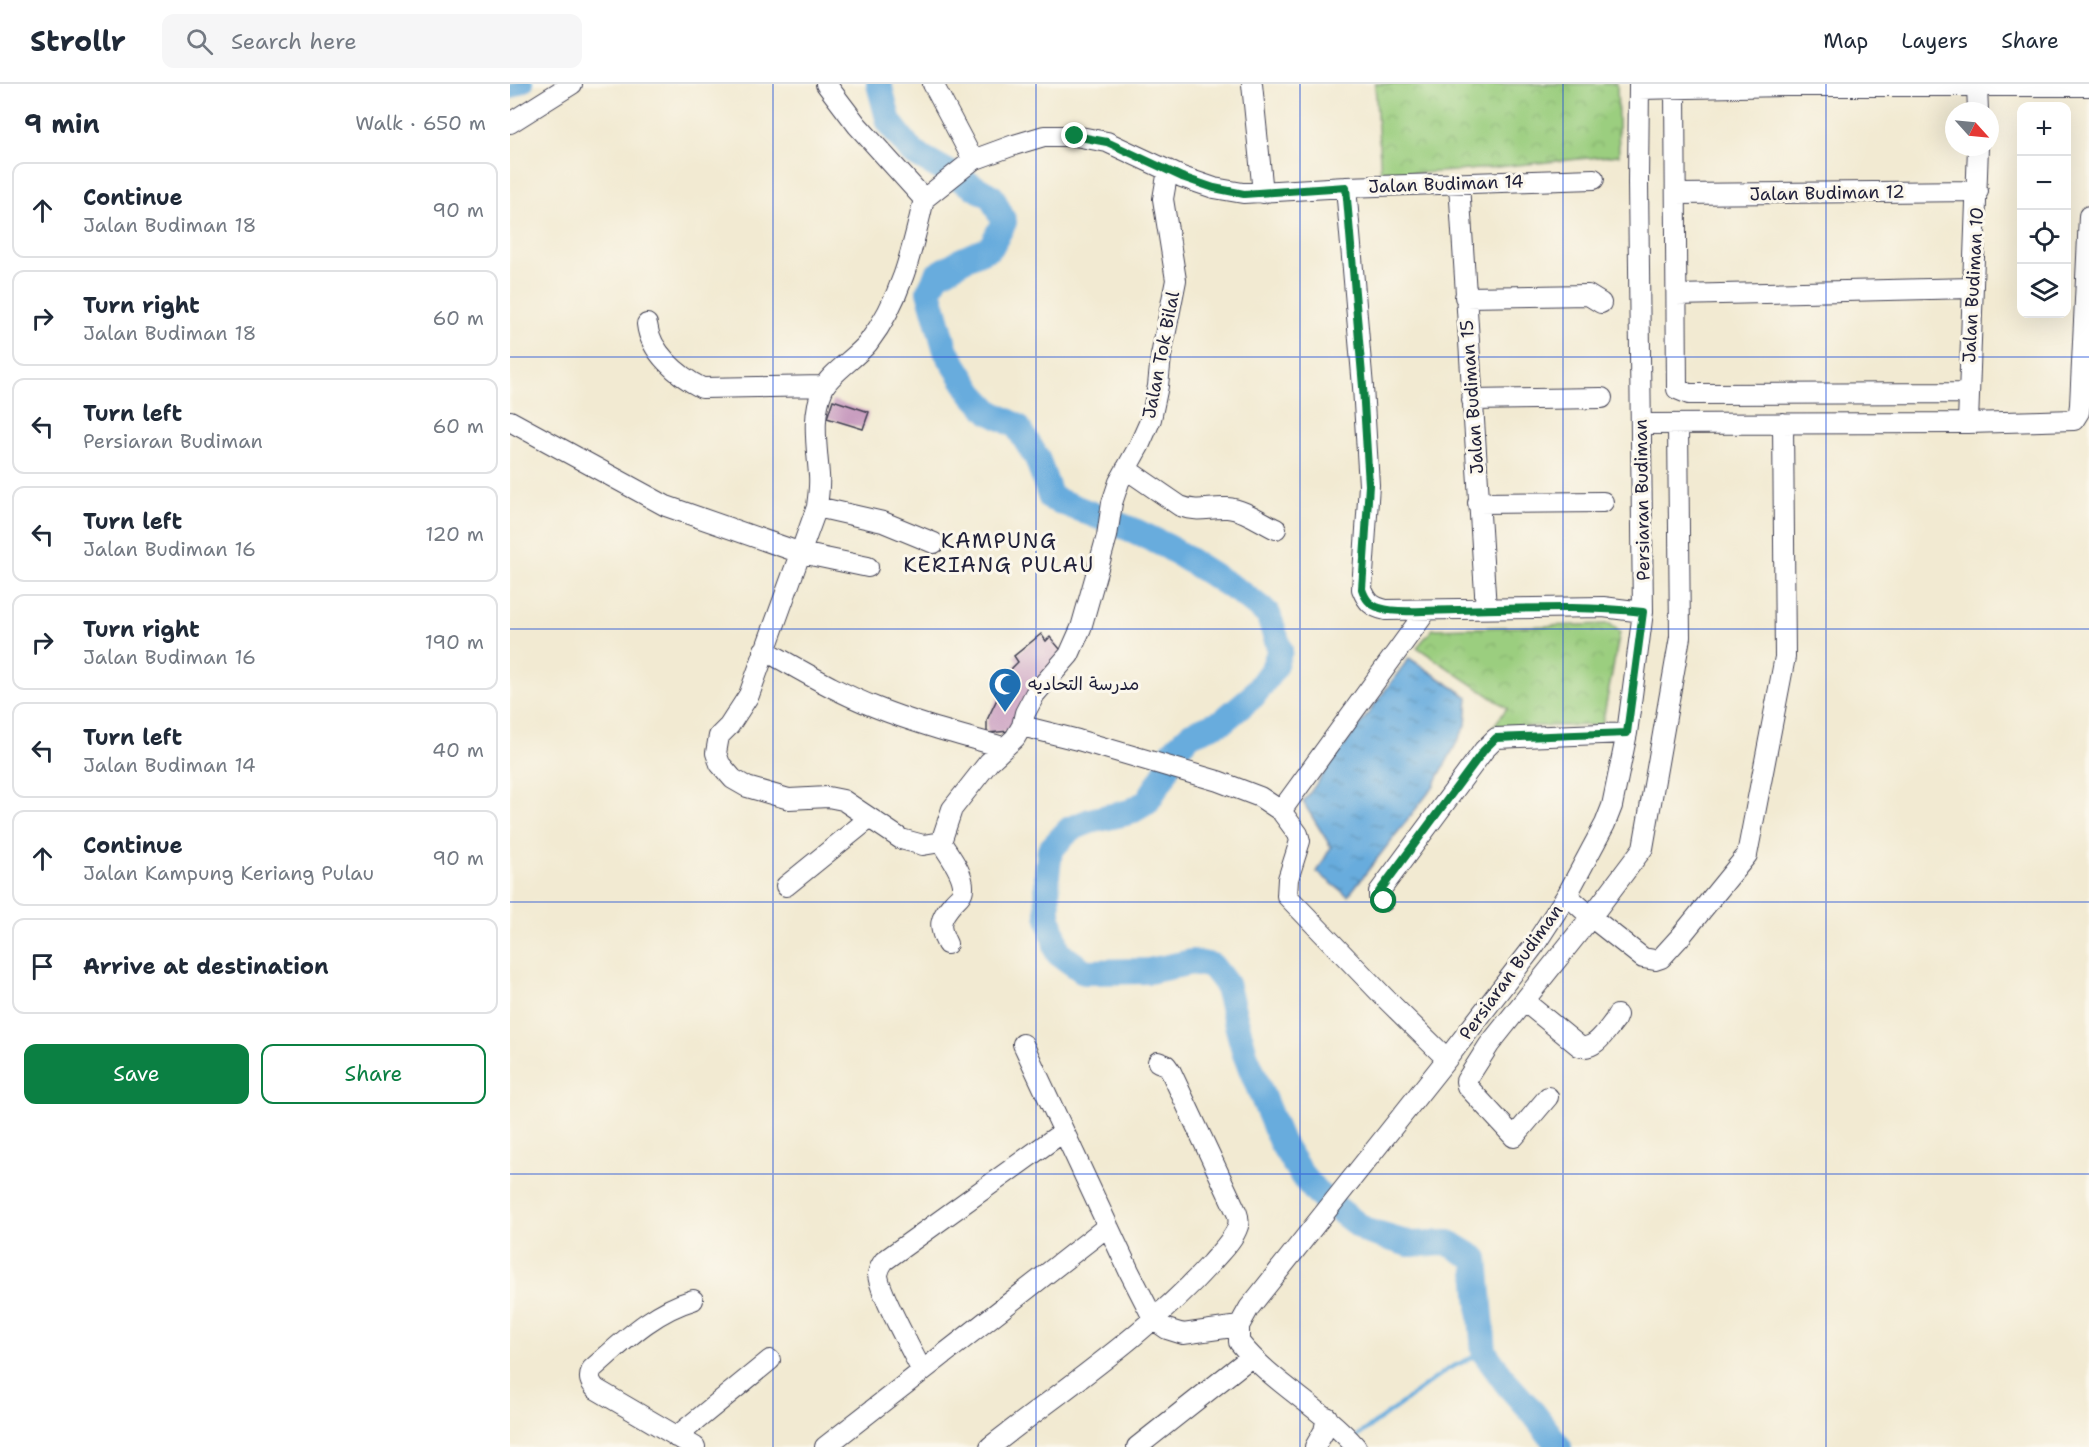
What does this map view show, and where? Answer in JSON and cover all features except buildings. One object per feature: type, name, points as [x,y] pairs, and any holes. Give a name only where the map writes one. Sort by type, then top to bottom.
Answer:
[{"type":"street","points":[[510,123],[572,84]]},
{"type":"street","points":[[826,84],[856,125],[927,196],[900,290],[884,320],[867,345],[824,386],[815,429],[819,478],[817,507],[749,695],[729,726],[719,736],[716,753],[720,764],[733,779],[747,787],[789,799],[828,797],[843,800],[901,838],[923,845],[941,842]]},
{"type":"street","points":[[933,84],[967,166]]},
{"type":"street","points":[[1252,84],[1263,193]]},
{"type":"street","points":[[1639,87],[1675,89],[1786,85],[2089,86]]},
{"type":"street","points":[[1977,86],[1978,102]]},
{"type":"street","name":"Persiaran Budiman","points":[[1239,1326],[1249,1308],[1316,1226],[1533,946],[1567,895],[1605,824],[1612,806],[1627,733],[1643,612],[1639,87]]},
{"type":"street","points":[[1675,89],[1677,389],[1683,393],[1968,393]]},
{"type":"street","name":"Jalan Budiman 14","points":[[927,196],[967,166],[1014,145],[1044,136],[1075,136],[1107,142],[1214,188],[1244,194],[1346,187],[1594,179]]},
{"type":"street","name":"Jalan Budiman 10","points":[[1968,423],[1978,156]]},
{"type":"street","name":"Jalan Tok Bilal","points":[[1022,726],[1025,713],[1035,694],[1069,655],[1081,628],[1107,536],[1109,516],[1119,482],[1139,447],[1151,419],[1176,280],[1163,199],[1168,170]]},
{"type":"street","name":"Jalan Budiman 15","points":[[1460,184],[1486,609]]},
{"type":"street","points":[[1346,187],[1369,485],[1362,589],[1366,599],[1380,609],[1604,608],[1643,612]]},
{"type":"street","name":"Jalan Budiman 12","points":[[1676,194],[1978,191]]},
{"type":"street","points":[[1641,424],[1968,423],[2074,420],[2080,405],[2089,216]]},
{"type":"street","points":[[1677,295],[1972,288]]},
{"type":"street","points":[[1466,297],[1588,295],[1601,303]]},
{"type":"street","points":[[647,324],[648,334],[661,354],[686,380],[702,388],[824,386]]},
{"type":"street","points":[[1472,400],[1602,398]]},
{"type":"street","points":[[510,421],[666,506],[801,553],[868,567]]},
{"type":"street","points":[[1567,895],[1643,958],[1655,960],[1661,958],[1712,900],[1747,855],[1785,657],[1783,423]]},
{"type":"street","points":[[1548,1097],[1514,1137],[1467,1086],[1468,1076],[1489,1045],[1639,854],[1646,836],[1680,637],[1678,424]]},
{"type":"street","points":[[1126,469],[1189,510],[1230,508],[1276,529]]},
{"type":"street","points":[[1478,503],[1603,502]]},
{"type":"street","points":[[817,507],[883,522],[934,543]]},
{"type":"street","points":[[1281,811],[1427,610]]},
{"type":"street","points":[[764,650],[845,694],[876,708],[925,725],[1003,747]]},
{"type":"street","points":[[947,944],[940,929],[941,920],[953,902],[961,896],[963,887],[961,876],[941,842],[952,809],[989,762],[1015,738],[1022,726],[1218,781],[1260,797],[1281,811],[1298,834],[1300,841],[1288,879],[1287,896],[1447,1059]]},
{"type":"street","points":[[1384,901],[1379,897],[1379,892],[1484,750],[1496,738],[1627,733]]},
{"type":"street","points":[[786,886],[870,818]]},
{"type":"street","points":[[1524,1001],[1579,1046],[1585,1048],[1592,1047],[1617,1015]]},
{"type":"street","points":[[1023,1044],[1154,1320],[1167,1329],[1183,1334],[1239,1326],[1239,1342],[1251,1357],[1333,1423],[1356,1447]]},
{"type":"street","points":[[990,1447],[1154,1320],[1200,1275],[1231,1240],[1239,1220],[1171,1072],[1166,1065],[1158,1062]]},
{"type":"street","points":[[922,1371],[895,1319],[878,1276],[880,1266],[1063,1132]]},
{"type":"street","points":[[825,1447],[1108,1226]]},
{"type":"street","points":[[693,1300],[676,1305],[651,1319],[592,1369],[589,1376],[591,1384],[596,1389],[695,1447]]},
{"type":"street","points":[[1137,1447],[1251,1357]]},
{"type":"street","points":[[676,1437],[770,1360]]},
{"type":"street","points":[[1315,1447],[1324,1431],[1333,1423]]},
{"type":"green space","points":[[1375,84],[1617,84],[1619,155],[1457,171],[1381,175]]},
{"type":"green space","points":[[1610,624],[1620,632],[1602,725],[1493,727],[1507,708],[1417,647],[1433,629]]},
{"type":"water","points":[[1409,658],[1468,697],[1466,725],[1433,787],[1348,896],[1317,872],[1331,847],[1303,802]]},
{"type":"waterway","points":[[510,92],[526,84]]},
{"type":"waterway","points":[[879,84],[889,122],[912,152],[992,197],[1004,222],[991,247],[962,260],[937,275],[929,291],[946,351],[973,394],[990,412],[1017,426],[1037,458],[1051,498],[1135,531],[1168,547],[1241,593],[1268,614],[1280,650],[1273,669],[1253,696],[1223,721],[1191,734],[1174,750],[1164,775],[1147,802],[1130,812],[1090,821],[1070,829],[1050,850],[1047,875],[1048,914],[1058,953],[1085,972],[1149,971],[1192,962],[1212,966],[1226,984],[1245,1054],[1281,1142],[1301,1174],[1318,1194],[1366,1231],[1409,1244],[1449,1243],[1476,1259],[1484,1352],[1559,1447]]},
{"type":"waterway","points":[[1355,1438],[1448,1369],[1484,1352]]},
{"type":"place","name":"مدرسة التحاديه","points":[[1005,713]]},
{"type":"district","name":"KAMPUNG KERIANG PULAU","points":[[999,553]]},
{"type":"route","points":[[1075,136],[1107,142],[1182,177],[1214,188],[1244,194],[1346,187],[1369,485],[1362,589],[1366,599],[1373,606],[1386,610],[1604,608],[1643,612],[1627,733],[1496,738],[1484,750],[1379,892],[1379,897],[1384,901]]}]
